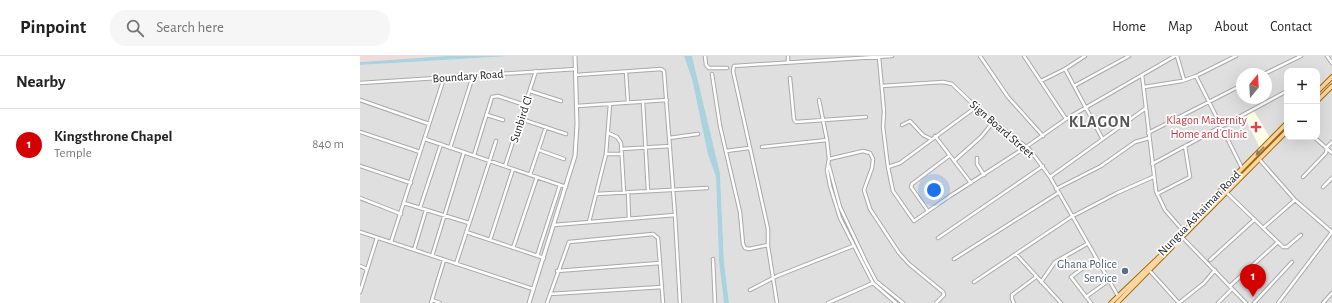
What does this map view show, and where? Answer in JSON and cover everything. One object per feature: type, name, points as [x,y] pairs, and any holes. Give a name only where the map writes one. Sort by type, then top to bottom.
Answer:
[{"type":"main road","points":[[1320,89],[1332,77]]},
{"type":"main road","points":[[1320,98],[1332,86]]},
{"type":"main road","name":"Nungua Ashaiman Road","points":[[1111,303],[1118,300],[1182,237],[1242,168],[1284,126]]},
{"type":"main road","name":"Nungua Ashaiman Road","points":[[1118,300],[1227,193],[1284,134]]},
{"type":"street","points":[[529,303],[566,187],[576,150],[577,106],[575,56]]},
{"type":"street","points":[[705,56],[706,65],[709,68],[727,68]]},
{"type":"street","points":[[788,56],[788,62]]},
{"type":"street","points":[[879,56],[882,86],[883,127],[888,167],[893,191],[914,221],[1043,136],[1066,119],[1176,56],[1184,80]]},
{"type":"street","points":[[777,303],[772,279],[768,245],[768,229],[749,148],[733,71],[734,66],[892,56]]},
{"type":"street","points":[[980,56],[1008,97],[1043,136]]},
{"type":"street","points":[[1024,56],[1066,119]]},
{"type":"street","points":[[1041,81],[1065,69],[1085,56]]},
{"type":"street","points":[[1074,86],[1129,56]]},
{"type":"street","points":[[1144,87],[1184,80],[1196,76],[1236,56]]},
{"type":"street","points":[[1272,70],[1301,56]]},
{"type":"street","points":[[1327,56],[1332,63]]},
{"type":"street","name":"Boundary Road","points":[[360,84],[576,69]]},
{"type":"street","points":[[1065,69],[1102,138]]},
{"type":"street","points":[[576,76],[663,70],[665,73],[680,303]]},
{"type":"street","name":"Sunbird Cl","points":[[505,166],[536,71]]},
{"type":"street","points":[[626,72],[628,103]]},
{"type":"street","points":[[712,74],[713,91],[740,212],[745,248],[749,249],[768,245]]},
{"type":"street","points":[[1142,75],[1153,177],[1157,194],[1165,210],[1185,233]]},
{"type":"street","points":[[450,148],[473,76]]},
{"type":"street","points":[[1196,76],[1242,168]]},
{"type":"street","points":[[391,242],[444,78]]},
{"type":"street","points":[[790,78],[794,120],[798,123],[866,116]]},
{"type":"street","name":"Sign Board Street","points":[[882,86],[947,82],[956,88],[976,108],[1026,147],[1050,177],[1118,300]]},
{"type":"street","points":[[1148,133],[1236,88]]},
{"type":"street","points":[[530,91],[561,101]]},
{"type":"street","points":[[1152,164],[1284,93]]},
{"type":"street","points":[[474,156],[486,115],[492,99],[495,96],[525,105]]},
{"type":"street","points":[[360,100],[430,124]]},
{"type":"street","points":[[577,106],[667,100]]},
{"type":"street","points":[[819,100],[827,140],[829,159],[829,166],[827,170],[836,208],[853,246],[873,283],[896,303]]},
{"type":"street","points":[[643,102],[648,191]]},
{"type":"street","points":[[589,222],[606,154],[610,104]]},
{"type":"street","points":[[888,167],[900,163],[935,136],[976,108]]},
{"type":"street","points":[[1050,177],[1102,138],[1146,108]]},
{"type":"street","points":[[486,115],[503,120]]},
{"type":"street","points":[[521,119],[566,134]]},
{"type":"street","points":[[902,125],[910,120],[923,135],[931,140]]},
{"type":"street","points":[[954,161],[980,137],[994,121]]},
{"type":"street","points":[[530,175],[546,127]]},
{"type":"street","points":[[360,132],[420,152]]},
{"type":"street","points":[[608,133],[619,140],[622,154],[629,219]]},
{"type":"street","points":[[669,138],[698,134]]},
{"type":"street","points":[[935,136],[971,183]]},
{"type":"street","points":[[1056,189],[1101,166],[1135,142],[1149,138]]},
{"type":"street","points":[[425,139],[566,187]]},
{"type":"street","points":[[762,147],[827,140]]},
{"type":"street","points":[[1318,140],[1332,152]]},
{"type":"street","points":[[456,264],[496,141]]},
{"type":"street","points":[[1303,177],[1326,153],[1327,147],[1332,142]]},
{"type":"street","points":[[420,208],[441,144]]},
{"type":"street","points":[[621,149],[670,146]]},
{"type":"street","points":[[1157,194],[1190,177],[1185,146]]},
{"type":"street","points":[[726,152],[749,148]]},
{"type":"street","points":[[539,150],[564,159]]},
{"type":"street","points":[[829,159],[863,151],[870,153],[873,159],[872,168],[864,190],[870,209],[899,253],[909,264],[943,292],[944,295],[936,303]]},
{"type":"street","points":[[432,256],[446,216],[445,212],[464,152]]},
{"type":"street","points":[[606,154],[622,154]]},
{"type":"street","points":[[928,211],[911,187],[912,184],[949,156]]},
{"type":"street","points":[[976,158],[977,164],[984,175]]},
{"type":"street","points":[[1259,159],[1294,200],[1332,232],[1278,303]]},
{"type":"street","points":[[360,166],[411,183]]},
{"type":"street","points":[[829,166],[843,214],[876,281],[903,303]]},
{"type":"street","points":[[938,238],[1042,166]]},
{"type":"street","points":[[490,240],[513,169]]},
{"type":"street","points":[[513,248],[537,177]]},
{"type":"street","points":[[974,282],[1071,217],[1117,193],[1153,177]]},
{"type":"street","points":[[1323,187],[1332,178]]},
{"type":"street","points":[[537,256],[560,185]]},
{"type":"street","points":[[596,194],[707,188]]},
{"type":"street","points":[[954,259],[1058,193]]},
{"type":"street","points":[[1227,193],[1283,247],[1287,247],[1301,235]]},
{"type":"street","points":[[360,198],[401,214]]},
{"type":"street","points":[[1263,228],[1294,200]]},
{"type":"street","points":[[404,203],[469,223]]},
{"type":"street","points":[[414,250],[426,210]]},
{"type":"street","points":[[554,226],[675,215]]},
{"type":"street","points":[[1210,260],[1254,220]]},
{"type":"street","points":[[360,232],[533,289]]},
{"type":"street","points":[[466,232],[544,258]]},
{"type":"street","points":[[547,303],[568,244],[572,241],[653,234],[658,238],[663,303]]},
{"type":"street","points":[[1182,237],[1215,270],[1243,302]]},
{"type":"street","points":[[360,292],[377,238]]},
{"type":"street","points":[[1230,286],[1278,242]]},
{"type":"street","points":[[1041,282],[1055,262],[1087,244]]},
{"type":"street","points":[[750,290],[772,279],[853,246]]},
{"type":"street","points":[[1016,254],[1061,303]]},
{"type":"street","points":[[713,259],[715,303]]},
{"type":"street","points":[[1091,303],[1072,277],[1095,259]]},
{"type":"street","points":[[440,303],[431,302],[444,260]]},
{"type":"street","points":[[1254,303],[1292,262]]},
{"type":"street","points":[[558,271],[660,263]]},
{"type":"street","points":[[360,266],[367,269]]},
{"type":"street","points":[[1149,270],[1177,302],[1204,283],[1215,270]]},
{"type":"street","points":[[1014,303],[1012,295],[1036,277]]},
{"type":"street","points":[[828,303],[876,281]]},
{"type":"street","points":[[1086,297],[1108,281]]},
{"type":"street","points":[[550,294],[662,287]]},
{"type":"street","points":[[1218,303],[1232,289]]},
{"type":"street","points":[[1324,303],[1332,293]]},
{"type":"shaded area","points":[[360,56],[446,56],[360,62]]},
{"type":"shaded area","points":[[510,56],[684,56],[692,79],[708,155],[716,177],[719,262],[724,303],[360,303],[360,65]]},
{"type":"shaded area","points":[[692,56],[1332,56],[1332,75],[1320,87],[1320,68],[1284,68],[1284,124],[1109,303],[729,303],[724,262],[720,173]]},
{"type":"shaded area","points":[[1332,87],[1332,303],[1121,303],[1284,135],[1284,140],[1320,140],[1320,99]]},
{"type":"shaded area","name":"Klagon Maternity Home and Clinic","points":[[1254,111],[1270,138],[1260,148],[1244,116]]},
{"type":"water","points":[[446,56],[510,56],[360,65],[360,62]]},
{"type":"water","points":[[684,56],[692,56],[720,173],[724,262],[729,303],[724,303],[719,262],[716,177],[708,155],[692,79]]},
{"type":"place","name":"Klagon Maternity Home and Clinic","points":[[1256,127]]},
{"type":"place","name":"Ghana Police Service","points":[[1125,271]]},
{"type":"place","name":"Kingsthrone Chapel","points":[[1253,297]]},
{"type":"district","name":"KLAGON","points":[[1100,122]]}]
